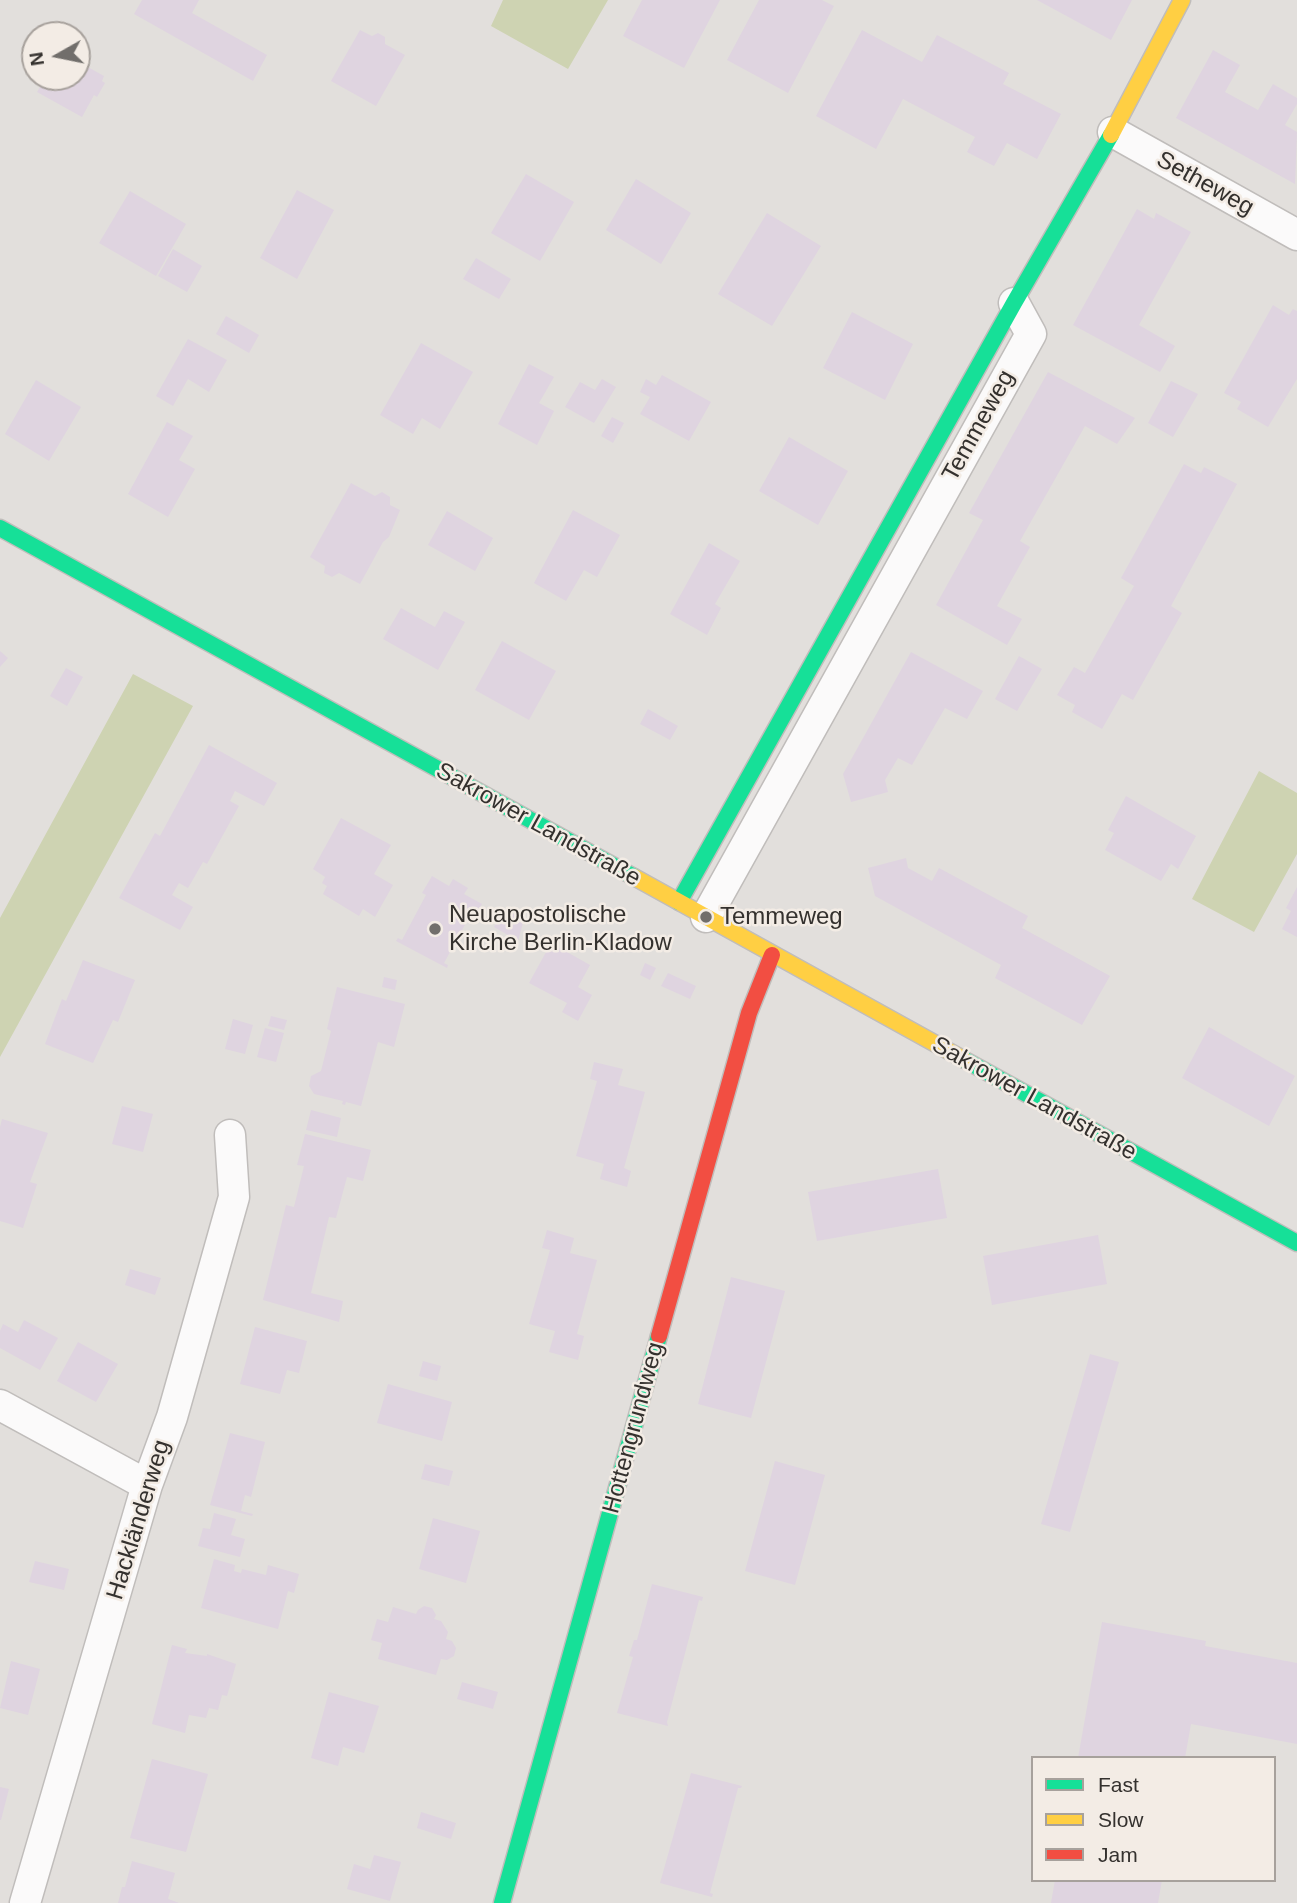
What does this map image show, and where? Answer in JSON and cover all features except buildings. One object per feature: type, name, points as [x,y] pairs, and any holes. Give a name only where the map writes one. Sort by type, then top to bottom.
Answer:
[{"type":"street","name":"Temmeweg","points":[[679,902],[1014,303],[1113,132],[1182,0]]},
{"type":"street","name":"Setheweg","points":[[1113,132],[1297,235]]},
{"type":"street","name":"Temmeweg","points":[[706,917],[1031,334],[1014,303]]},
{"type":"street","name":"Sakrower Landstraße","points":[[0,528],[1297,1243]]},
{"type":"street","name":"Hottengrundweg","points":[[502,1903],[749,1013],[772,955]]},
{"type":"street","name":"Hackländerweg","points":[[25,1903],[147,1485],[172,1417],[234,1197],[230,1135]]},
{"type":"street","points":[[0,1405],[147,1485]]},
{"type":"green space","points":[[503,0],[608,0],[568,69],[491,26]]},
{"type":"green space","points":[[133,674],[193,706],[0,1057],[0,918]]},
{"type":"green space","points":[[1259,771],[1297,793],[1297,854],[1254,932],[1192,899]]},
{"type":"traffic: fast","points":[[679,902],[1111,135]]},
{"type":"traffic: fast","points":[[0,528],[634,877]]},
{"type":"traffic: fast","points":[[963,1059],[1297,1243]]},
{"type":"traffic: fast","points":[[502,1903],[659,1336]]},
{"type":"traffic: slow","points":[[1111,135],[1182,0]]},
{"type":"traffic: slow","points":[[634,877],[963,1059]]},
{"type":"traffic: jam","points":[[659,1336],[749,1013],[772,955]]},
{"type":"place","name":"Temmeweg","points":[[706,917]]},
{"type":"place","name":"Neuapostolische Kirche Berlin-Kladow","points":[[435,929]]}]
